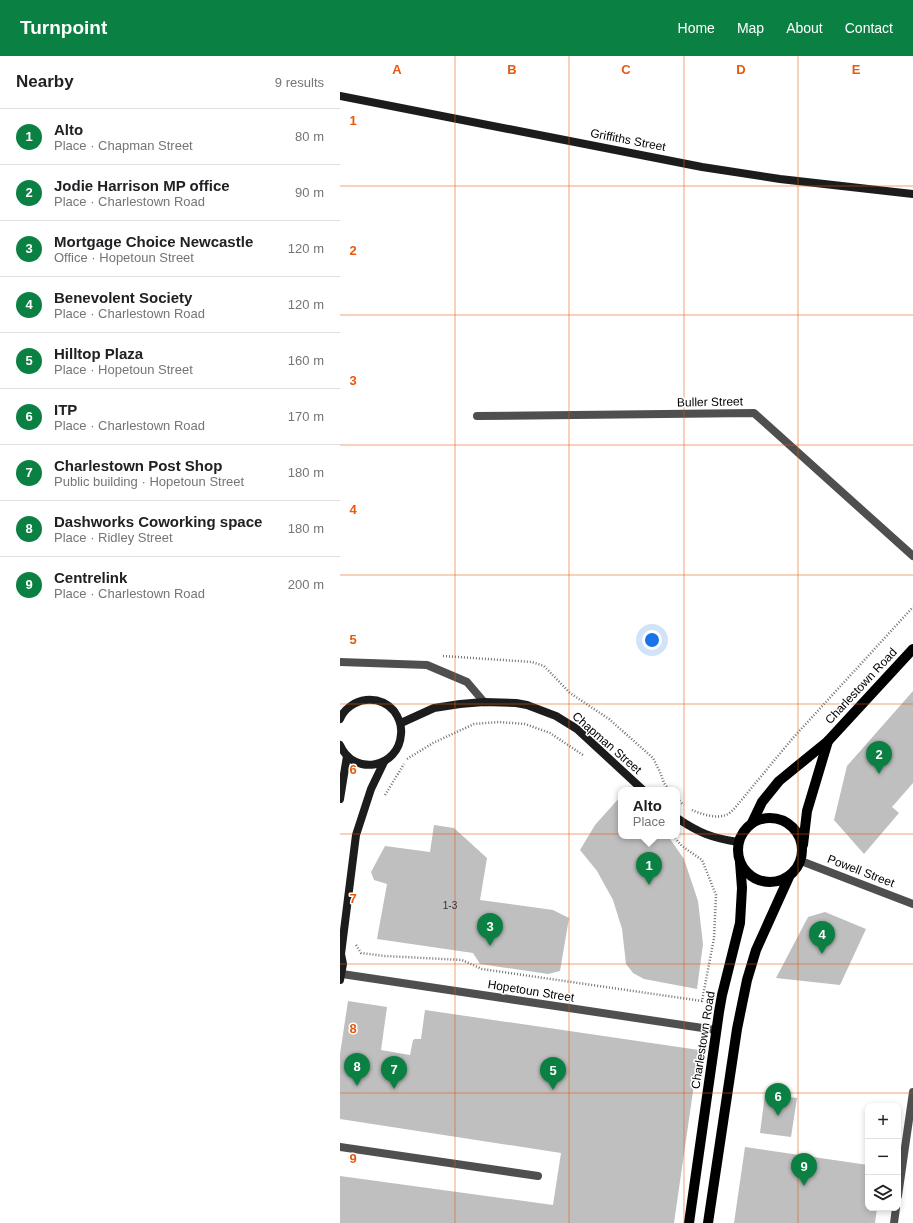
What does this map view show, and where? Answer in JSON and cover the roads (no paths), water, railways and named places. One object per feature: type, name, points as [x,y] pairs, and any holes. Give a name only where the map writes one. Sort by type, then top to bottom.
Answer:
[{"type":"main road","name":"Charlestown Road","points":[[752,822],[762,802],[779,781],[828,741],[913,649]]},
{"type":"main road","name":"Charlestown Road","points":[[802,849],[807,811],[828,741]]},
{"type":"main road","points":[[708,1223],[737,1029],[747,980],[759,944],[790,876],[796,870],[801,861],[802,849],[800,838],[794,828],[785,821],[774,817],[762,818],[752,822],[743,831],[738,842],[740,862],[746,872],[756,879],[766,882],[778,881],[790,876]]},
{"type":"main road","name":"Charlestown Road","points":[[689,1223],[716,1030],[722,995],[740,923],[742,888],[740,862]]},
{"type":"street","name":"Griffiths Street","points":[[340,96],[702,167],[780,179],[913,194]]},
{"type":"street","name":"Buller Street","points":[[477,416],[754,413],[913,556]]},
{"type":"street","points":[[340,662],[427,665],[467,682],[484,702]]},
{"type":"street","points":[[340,719],[344,708],[364,700],[373,700],[390,708],[397,714],[401,723],[401,738],[399,746],[384,762],[371,789],[356,835],[340,954],[343,964],[341,977]]},
{"type":"street","name":"Chapman Street","points":[[401,723],[434,708],[460,704],[484,702],[516,703],[527,705],[556,716],[577,729],[640,787]]},
{"type":"street","points":[[340,746],[347,756],[353,761],[362,764],[377,764],[384,762]]},
{"type":"street","points":[[340,799],[347,756]]},
{"type":"street","points":[[680,820],[698,832],[720,839],[738,842]]},
{"type":"street","name":"Powell Street","points":[[801,861],[913,904]]},
{"type":"street","name":"Hopetoun Street","points":[[341,977],[716,1030]]},
{"type":"street","points":[[901,1175],[913,1092]]},
{"type":"street","points":[[340,1147],[538,1176]]},
{"type":"street","points":[[894,1223],[896,1211]]},
{"type":"place","name":"Jodie Harrison MP office","points":[[879,774]]},
{"type":"place","name":"Alto","points":[[649,885]]},
{"type":"place","name":"Mortgage Choice Newcastle","points":[[490,946]]},
{"type":"place","name":"Benevolent Society","points":[[822,954]]},
{"type":"place","name":"Dashworks Coworking space","points":[[357,1086]]},
{"type":"place","name":"Charlestown Post Shop","points":[[394,1089]]},
{"type":"place","name":"Hilltop Plaza","points":[[553,1090]]},
{"type":"place","name":"ITP","points":[[778,1116]]},
{"type":"place","name":"Centrelink","points":[[804,1186]]}]
